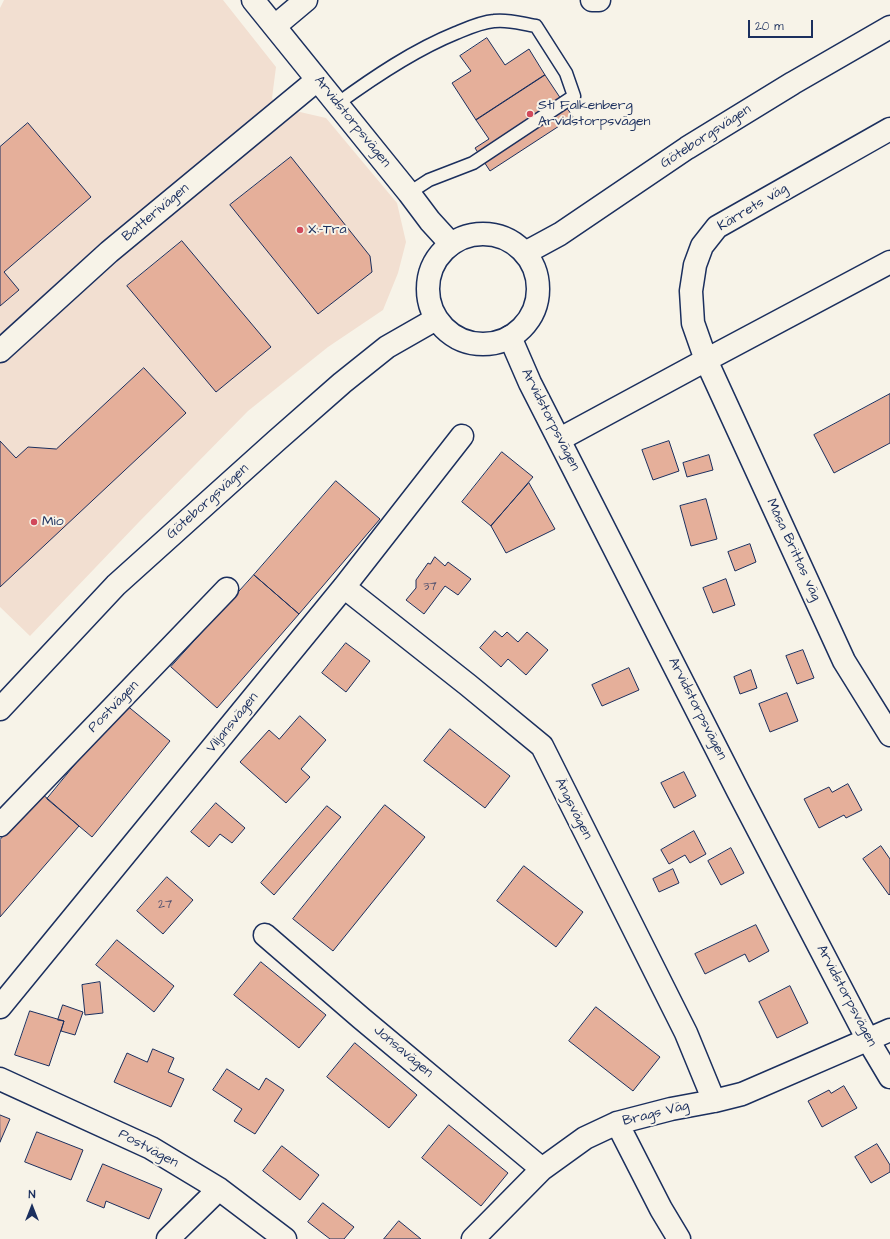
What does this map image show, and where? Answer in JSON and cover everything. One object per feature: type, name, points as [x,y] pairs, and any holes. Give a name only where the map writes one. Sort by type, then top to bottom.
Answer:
[{"type":"street","name":"Arvidstorpsvägen","points":[[253,0],[409,193],[430,222],[451,244]]},
{"type":"street","points":[[275,26],[306,0]]},
{"type":"street","points":[[592,0],[599,0]]},
{"type":"street","name":"Göteborgsvägen","points":[[524,253],[560,234],[687,148],[793,83],[890,27]]},
{"type":"street","name":"Batterivägen","points":[[0,351],[109,252],[317,80]]},
{"type":"street","name":"Kärrets väg","points":[[706,360],[693,323],[691,291],[695,265],[702,246],[709,236],[717,227],[890,129]]},
{"type":"street","points":[[489,234],[509,240],[524,253],[536,272],[538,295],[531,316],[522,328],[510,337],[492,343],[474,344],[456,338],[436,319],[428,299],[428,278],[436,259],[451,244],[469,236],[489,234]]},
{"type":"street","points":[[560,439],[890,262]]},
{"type":"street","name":"Göteborgsvägen","points":[[0,709],[116,585],[276,441],[342,383],[387,347],[436,319]]},
{"type":"street","name":"Arvidstorpsvägen","points":[[510,337],[530,383],[560,439],[738,791],[868,1040],[890,1077]]},
{"type":"street","name":"Måsa Brittas väg","points":[[706,360],[844,660],[890,735]]},
{"type":"street","name":"Viljansvägen","points":[[0,1007],[344,587],[462,436]]},
{"type":"street","name":"Ängsvägen","points":[[344,587],[468,685],[542,746],[686,1033],[714,1101]]},
{"type":"street","name":"Postvägen","points":[[0,825],[227,589]]},
{"type":"street","name":"Jonsavägen","points":[[265,934],[362,1018],[542,1169]]},
{"type":"street","name":"Brags Väg","points":[[473,1239],[542,1169],[585,1138],[617,1123],[671,1109],[742,1094],[890,1030]]},
{"type":"street","name":"Postvägen","points":[[0,1079],[151,1148],[219,1189],[285,1239]]},
{"type":"street","points":[[617,1123],[661,1209],[679,1239]]},
{"type":"street","points":[[168,1239],[219,1189]]},
{"type":"lane","points":[[337,104],[432,42],[470,27],[493,21],[508,20],[536,26],[566,73],[574,96],[474,163],[429,180],[409,193]]},
{"type":"shaded area","points":[[4,0],[223,0],[276,67],[272,98],[283,114],[300,112],[326,118],[397,203],[406,242],[398,273],[383,310],[328,347],[248,411],[30,636],[0,607],[0,8]]},
{"type":"building","points":[[487,38],[505,65],[529,49],[545,75],[476,120],[452,83],[471,71],[460,56]]},
{"type":"building","points":[[545,75],[573,117],[490,171],[475,148],[489,139],[476,120]]},
{"type":"building","points":[[28,123],[91,197],[4,272],[19,290],[0,306],[0,147]]},
{"type":"building","name":"X:-Tra","points":[[291,157],[370,256],[372,272],[318,314],[230,205]]},
{"type":"building","points":[[182,241],[271,347],[216,392],[127,286]]},
{"type":"building","name":"Mio","points":[[144,368],[186,413],[0,587],[0,441],[16,458],[28,447],[56,449]]},
{"type":"building","points":[[890,394],[890,443],[834,473],[814,435]]},
{"type":"building","points":[[669,441],[679,471],[653,480],[642,450]]},
{"type":"building","points":[[502,452],[533,477],[491,526],[462,502]]},
{"type":"building","points":[[709,455],[713,470],[687,477],[683,463]]},
{"type":"building","points":[[336,481],[380,519],[299,614],[254,575]]},
{"type":"building","points":[[529,483],[555,529],[506,553],[491,526]]},
{"type":"building","points":[[706,499],[717,539],[691,546],[680,506]]},
{"type":"building","points":[[750,544],[756,562],[735,571],[728,552]]},
{"type":"building","points":[[435,557],[445,566],[448,562],[471,579],[458,595],[445,586],[424,614],[406,600],[416,588],[416,580],[428,563],[430,564]]},
{"type":"building","points":[[254,575],[299,614],[217,708],[171,667]]},
{"type":"building","points":[[726,579],[735,605],[713,613],[703,588]]},
{"type":"building","points":[[495,631],[502,637],[507,632],[518,642],[527,632],[548,650],[526,675],[508,659],[501,667],[480,648]]},
{"type":"building","points":[[346,643],[370,661],[346,692],[322,673]]},
{"type":"building","points":[[803,650],[814,678],[797,684],[786,656]]},
{"type":"building","points":[[629,668],[639,690],[602,706],[592,685]]},
{"type":"building","points":[[751,670],[757,688],[740,694],[734,677]]},
{"type":"building","points":[[787,693],[798,721],[770,732],[759,704]]},
{"type":"building","points":[[125,704],[170,741],[92,837],[47,799]]},
{"type":"building","points":[[300,716],[326,740],[301,769],[310,777],[286,803],[240,762],[269,730],[279,739]]},
{"type":"building","points":[[450,729],[510,776],[485,808],[424,761]]},
{"type":"building","points":[[684,772],[696,796],[674,808],[661,783]]},
{"type":"building","points":[[848,784],[862,810],[846,818],[844,815],[819,828],[804,799],[829,787],[832,792]]},
{"type":"building","points":[[41,793],[79,826],[0,917],[0,840]]},
{"type":"building","points":[[216,803],[245,828],[232,843],[220,834],[209,847],[191,832]]},
{"type":"building","points":[[385,805],[425,837],[333,951],[293,919]]},
{"type":"building","points":[[327,806],[341,817],[274,895],[261,883]]},
{"type":"building","points":[[694,831],[706,854],[690,863],[685,855],[669,864],[661,850]]},
{"type":"building","points":[[881,846],[890,859],[889,895],[863,859]]},
{"type":"building","points":[[731,848],[744,873],[721,885],[708,861]]},
{"type":"building","points":[[524,866],[583,912],[556,947],[497,901]]},
{"type":"building","points":[[673,869],[679,883],[659,892],[653,879]]},
{"type":"building","points":[[167,877],[193,900],[163,934],[137,911]]},
{"type":"building","points":[[756,925],[769,951],[749,962],[745,954],[705,974],[695,954]]},
{"type":"building","points":[[117,940],[174,986],[154,1012],[96,965]]},
{"type":"building","points":[[261,962],[326,1015],[299,1048],[234,995]]},
{"type":"building","points":[[100,982],[103,1013],[85,1015],[82,985]]},
{"type":"building","points":[[790,986],[808,1023],[777,1038],[759,1002]]},
{"type":"building","points":[[63,1005],[83,1012],[75,1035],[61,1031],[64,1021],[58,1020]]},
{"type":"building","points":[[596,1007],[660,1057],[633,1091],[569,1041]]},
{"type":"building","points":[[30,1011],[64,1021],[49,1066],[15,1055]]},
{"type":"building","points":[[355,1043],[417,1095],[389,1128],[327,1077]]},
{"type":"building","points":[[153,1049],[174,1058],[168,1072],[184,1079],[171,1107],[114,1082],[127,1053],[147,1062]]},
{"type":"building","points":[[227,1069],[259,1090],[266,1078],[284,1090],[255,1134],[234,1121],[242,1109],[213,1090]]},
{"type":"building","points":[[844,1086],[857,1108],[822,1127],[808,1101],[829,1090],[831,1093]]},
{"type":"building","points":[[0,1115],[10,1119],[0,1142]]},
{"type":"building","points":[[449,1125],[508,1173],[481,1206],[422,1158]]},
{"type":"building","points":[[37,1132],[83,1150],[71,1180],[25,1162]]},
{"type":"building","points":[[877,1144],[890,1165],[890,1172],[871,1183],[855,1157]]},
{"type":"building","points":[[282,1146],[319,1175],[300,1200],[263,1171]]},
{"type":"building","points":[[103,1164],[162,1189],[149,1219],[106,1201],[104,1208],[87,1201]]},
{"type":"building","points":[[323,1203],[354,1227],[344,1239],[330,1239],[308,1222]]},
{"type":"building","points":[[399,1221],[421,1239],[384,1239]]},
{"type":"place","name":"St1 Falkenberg Arvidstorpsvägen","points":[[530,114]]},
{"type":"place","name":"X:-Tra","points":[[300,230]]},
{"type":"place","name":"Mio","points":[[34,522]]}]
